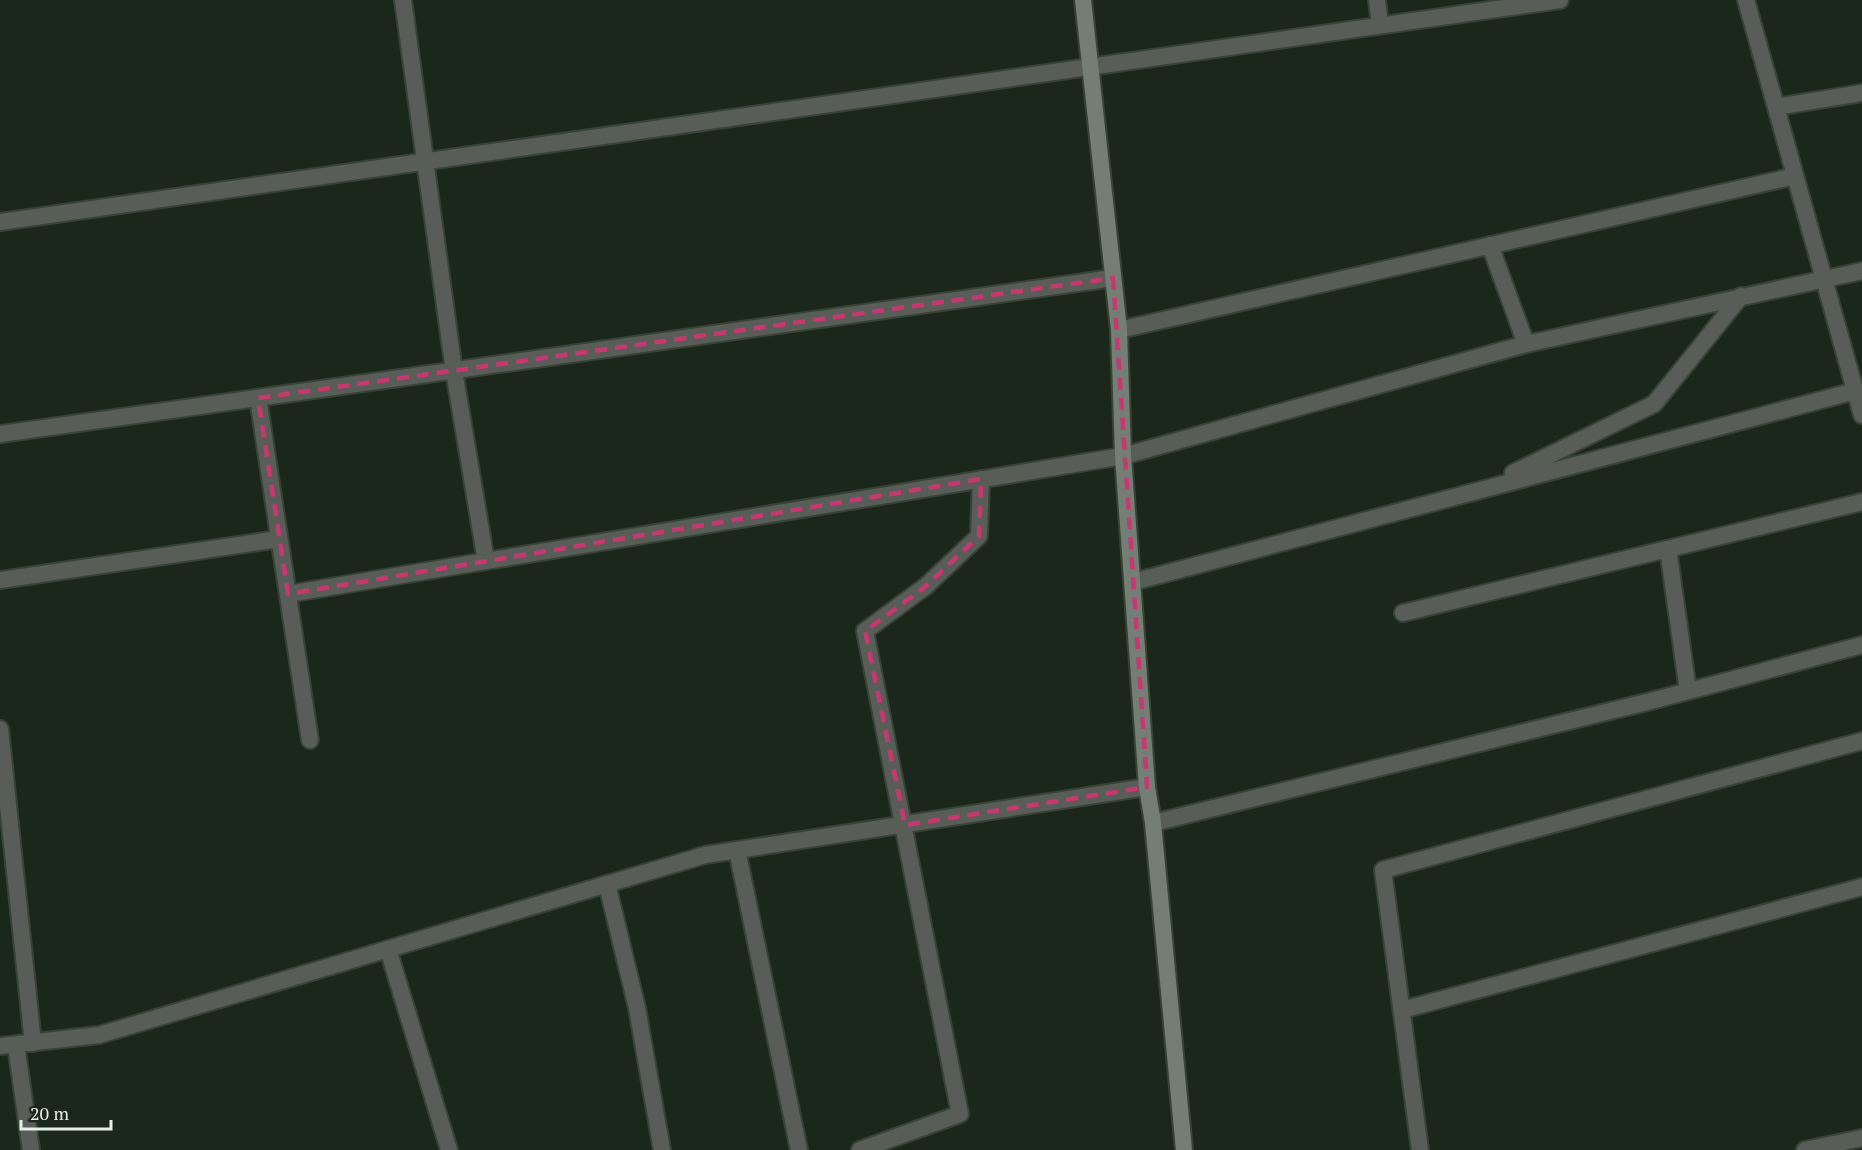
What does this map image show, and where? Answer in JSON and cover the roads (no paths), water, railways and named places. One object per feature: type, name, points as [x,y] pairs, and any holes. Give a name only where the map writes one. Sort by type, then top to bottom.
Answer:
[{"type":"main road","points":[[1083,0],[1119,330],[1123,456],[1147,787],[1153,823],[1184,1150]]},
{"type":"street","points":[[403,0],[454,371],[486,561]]},
{"type":"street","points":[[1377,0],[1380,25]]},
{"type":"street","points":[[0,222],[1560,0]]},
{"type":"street","points":[[1746,0],[1862,415]]},
{"type":"street","points":[[1776,107],[1862,93]]},
{"type":"street","points":[[1119,330],[1795,176]]},
{"type":"street","points":[[1490,245],[1526,344]]},
{"type":"street","points":[[288,594],[1123,456],[1526,344],[1824,277],[1862,271]]},
{"type":"street","points":[[0,434],[1113,278]]},
{"type":"street","points":[[1480,489],[1654,404],[1741,296]]},
{"type":"street","points":[[1133,582],[1856,391]]},
{"type":"street","points":[[258,399],[310,740]]},
{"type":"street","points":[[860,1150],[960,1114],[905,825],[865,631],[926,586],[979,536],[981,479]]},
{"type":"street","points":[[1403,613],[1862,502]]},
{"type":"street","points":[[0,579],[279,539]]},
{"type":"street","points":[[1668,549],[1688,691]]},
{"type":"street","points":[[1153,823],[1688,691],[1862,645]]},
{"type":"street","points":[[0,729],[16,1045],[31,1150]]},
{"type":"street","points":[[1420,1150],[1383,870],[1862,741]]},
{"type":"street","points":[[16,1045],[99,1035],[705,855],[1147,787]]},
{"type":"street","points":[[737,850],[799,1150]]},
{"type":"street","points":[[607,884],[637,1008],[662,1150]]},
{"type":"street","points":[[1402,1010],[1862,887]]},
{"type":"street","points":[[388,949],[449,1150]]},
{"type":"street","points":[[1805,1150],[1861,1142]]}]
